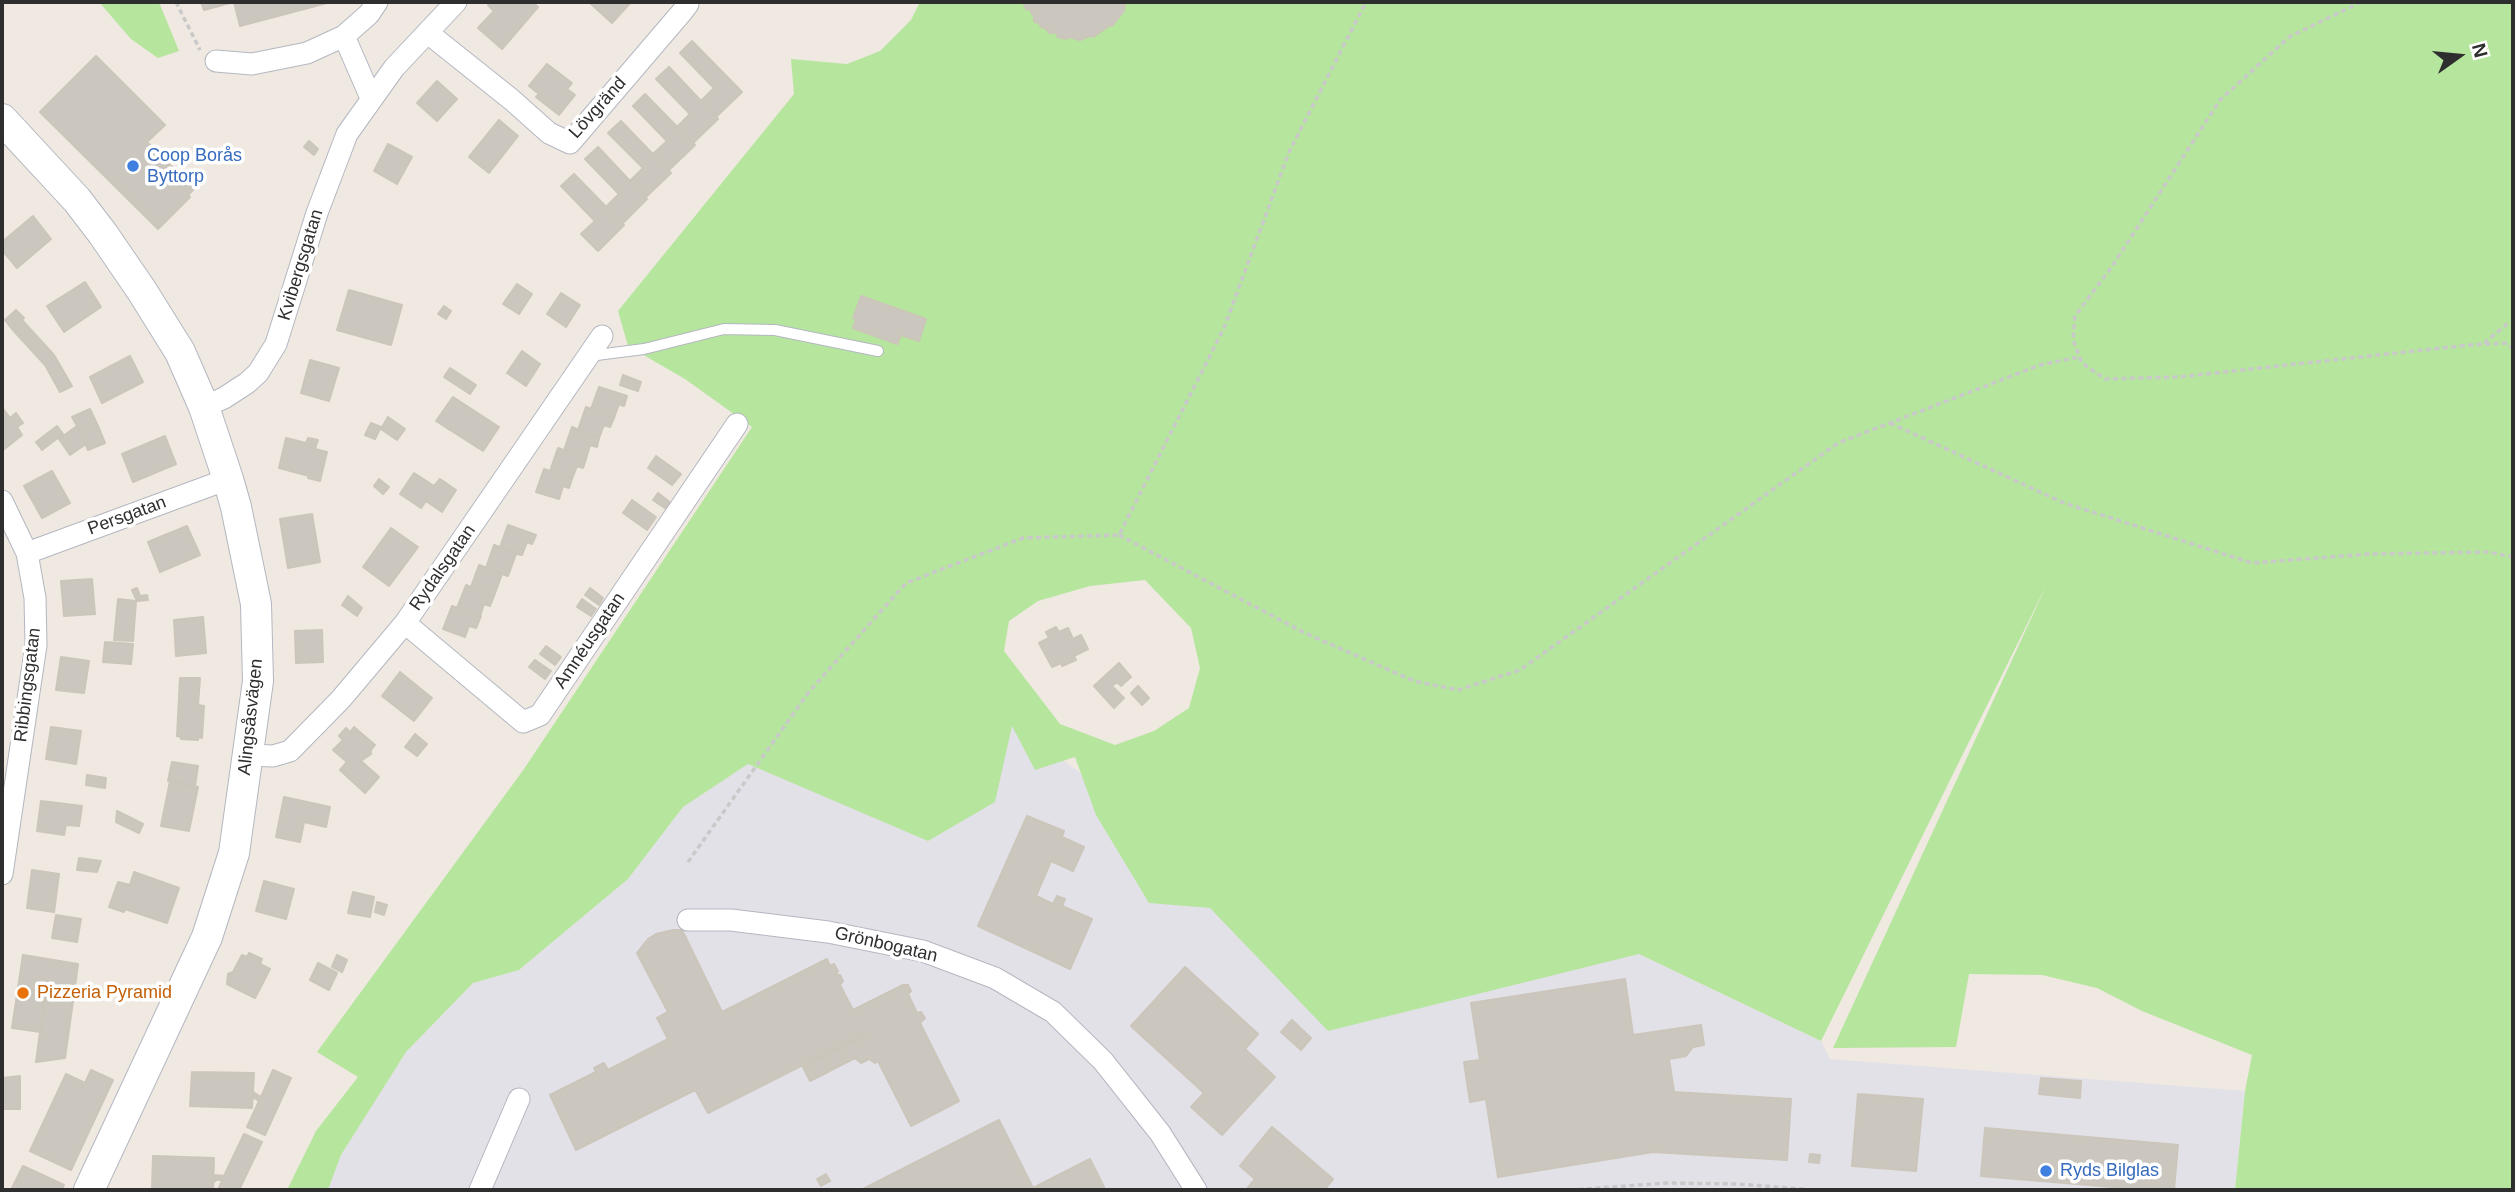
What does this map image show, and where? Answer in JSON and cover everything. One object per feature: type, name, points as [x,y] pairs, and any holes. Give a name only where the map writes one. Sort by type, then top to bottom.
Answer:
[{"type":"main road","name":"Alingsåsvägen","points":[[2,119],[77,200],[103,234],[180,352],[204,407],[228,479],[256,604],[258,681],[233,853],[207,937],[89,1190]]},
{"type":"street","points":[[216,61],[252,64],[307,52],[344,36],[369,14],[377,2]]},
{"type":"street","name":"Kvibergsgatan","points":[[204,407],[224,398],[258,373],[276,344],[317,212],[347,134],[394,68],[456,2]]},
{"type":"street","name":"Lövgränd","points":[[428,33],[549,133],[570,143],[682,12],[688,4],[685,2]]},
{"type":"street","points":[[344,36],[371,98]]},
{"type":"street","name":"Rydalsgatan","points":[[249,755],[273,756],[289,751],[341,699],[405,623],[602,336]]},
{"type":"street","name":"Amnéusgatan","points":[[405,623],[523,722],[540,715],[737,424]]},
{"type":"street","name":"Persgatan","points":[[27,553],[228,479]]},
{"type":"street","name":"Ribbingsgatan","points":[[2,501],[27,553],[35,598],[36,645],[2,874]]},
{"type":"street","name":"Grönbogatan","points":[[688,920],[731,920],[828,932],[923,951],[995,978],[1053,1012],[1104,1061],[1160,1133],[1195,1190]]},
{"type":"street","points":[[480,1190],[519,1099]]},
{"type":"lane","points":[[589,356],[643,349],[724,329],[775,330],[878,351]]},
{"type":"path","points":[[176,2],[201,51],[216,61]]},
{"type":"path","points":[[1119,535],[1224,328],[1289,152],[1366,2]]},
{"type":"path","points":[[2361,2],[2289,37],[2220,100],[2111,268],[2075,316],[2073,340],[2079,357],[2082,363],[2105,379],[2178,377],[2483,344],[2508,343],[2513,349]]},
{"type":"path","points":[[2483,344],[2507,324],[2513,324]]},
{"type":"path","points":[[688,862],[808,693],[906,583],[1023,538],[1119,535],[1305,633],[1414,681],[1458,690],[1520,670],[1838,443],[2040,365],[2079,357]]},
{"type":"path","points":[[1890,423],[2064,503],[2252,563],[2382,554],[2488,552],[2513,557]]},
{"type":"path","points":[[1570,1190],[1667,1183],[1738,1184],[1815,1190]]},
{"type":"shaded area","points":[[1012,725],[1181,843],[1639,954],[1821,1041],[1830,1059],[2245,1091],[2235,1190],[328,1190],[341,1155],[406,1052],[473,983],[519,970],[628,879],[683,807],[749,763],[928,841]]},
{"type":"green space","points":[[99,2],[159,2],[179,51],[158,58],[131,39]]},
{"type":"green space","points":[[920,2],[2513,2],[2513,1190],[2235,1190],[2245,1091],[2252,1055],[2142,1011],[2097,988],[2042,975],[1969,974],[1956,1047],[1833,1048],[2047,584],[1821,1041],[1639,954],[1328,1031],[1210,908],[1149,903],[1096,815],[1075,757],[1035,770],[1012,726],[995,802],[928,841],[748,764],[683,807],[628,879],[519,970],[473,983],[406,1052],[341,1155],[328,1190],[287,1190],[316,1131],[358,1077],[317,1052],[524,769],[752,427],[685,379],[628,346],[618,311],[794,94],[791,59],[847,64],[880,51],[911,20]],"holes":[[[1145,580],[1191,628],[1200,668],[1189,708],[1154,731],[1115,745],[1060,724],[1004,651],[1009,621],[1038,601],[1090,586]]]},
{"type":"building","points":[[201,2],[234,2],[204,10]]},
{"type":"building","points":[[234,2],[326,2],[327,3],[240,26]]},
{"type":"building","points":[[491,2],[532,2],[538,7],[502,49],[478,28],[494,11],[488,5]]},
{"type":"building","points":[[591,2],[631,2],[612,23]]},
{"type":"building","points":[[1023,2],[1128,2],[1112,26],[1093,37],[1080,40],[1069,37],[1066,39],[1058,37],[1056,33],[1049,33],[1034,21]]},
{"type":"building","points":[[692,41],[742,92],[716,117],[701,101],[714,88],[680,53]]},
{"type":"building","name":"Coop Borås Byttorp","points":[[96,56],[165,125],[147,142],[194,189],[188,195],[190,197],[158,229],[40,112]]},
{"type":"building","points":[[547,64],[572,83],[567,89],[575,95],[559,115],[536,97],[539,94],[529,86]]},
{"type":"building","points":[[669,67],[718,119],[693,143],[677,127],[690,114],[656,79]]},
{"type":"building","points":[[437,81],[457,99],[437,121],[417,103]]},
{"type":"building","points":[[645,94],[695,145],[669,170],[653,154],[667,141],[633,106]]},
{"type":"building","points":[[499,120],[518,136],[489,173],[469,157]]},
{"type":"building","points":[[621,121],[671,173],[646,197],[630,181],[643,168],[608,133]]},
{"type":"building","points":[[309,141],[318,149],[314,155],[304,147]]},
{"type":"building","points":[[388,144],[412,157],[397,184],[374,171]]},
{"type":"building","points":[[598,147],[647,199],[622,224],[606,207],[619,194],[585,159]]},
{"type":"building","points":[[574,174],[624,225],[598,251],[581,234],[595,221],[561,186]]},
{"type":"building","points":[[33,216],[51,239],[17,268],[2,250],[2,242]]},
{"type":"building","points":[[85,282],[101,307],[64,332],[47,306]]},
{"type":"building","points":[[517,284],[532,294],[519,314],[503,304]]},
{"type":"building","points":[[349,290],[402,305],[391,345],[337,330]]},
{"type":"building","points":[[561,293],[580,305],[566,327],[547,314]]},
{"type":"building","points":[[861,296],[926,319],[919,341],[901,335],[897,344],[853,328],[856,319],[853,318]]},
{"type":"building","points":[[444,306],[451,311],[446,319],[438,314]]},
{"type":"building","points":[[16,310],[24,318],[12,329],[5,320]]},
{"type":"building","points":[[22,320],[54,355],[72,386],[60,392],[45,365],[12,329]]},
{"type":"building","points":[[522,351],[540,364],[526,386],[507,373]]},
{"type":"building","points":[[130,356],[143,382],[102,403],[90,377]]},
{"type":"building","points":[[310,360],[339,368],[329,401],[301,393]]},
{"type":"building","points":[[450,368],[476,385],[470,394],[444,377]]},
{"type":"building","points":[[623,375],[641,382],[638,391],[620,385]]},
{"type":"building","points":[[599,387],[627,396],[624,406],[619,404],[614,418],[591,409]]},
{"type":"building","points":[[453,397],[499,427],[483,451],[436,421]]},
{"type":"building","points":[[586,407],[614,418],[610,427],[604,425],[599,438],[578,430]]},
{"type":"building","points":[[90,409],[98,426],[81,433],[72,417]]},
{"type":"building","points":[[4,410],[10,418],[16,413],[23,423],[17,427],[22,435],[2,451],[2,412]]},
{"type":"building","points":[[388,417],[405,429],[397,440],[381,429]]},
{"type":"building","points":[[371,423],[381,427],[375,439],[365,435]]},
{"type":"building","points":[[57,426],[63,434],[42,450],[36,442]]},
{"type":"building","points":[[77,426],[86,444],[70,455],[59,439]]},
{"type":"building","points":[[98,426],[105,443],[88,450],[81,433]]},
{"type":"building","points":[[572,427],[599,438],[597,447],[590,445],[586,459],[564,450]]},
{"type":"building","points":[[165,436],[176,464],[133,482],[122,454]]},
{"type":"building","points":[[286,438],[306,443],[308,438],[318,440],[315,449],[327,452],[320,481],[279,468]]},
{"type":"building","points":[[558,448],[586,459],[583,468],[577,466],[572,479],[550,471]]},
{"type":"building","points":[[656,456],[681,474],[672,485],[648,468]]},
{"type":"building","points":[[544,469],[572,479],[569,488],[563,486],[559,499],[536,492]]},
{"type":"building","points":[[52,471],[70,503],[42,518],[24,486]]},
{"type":"building","points":[[414,473],[434,486],[440,479],[456,490],[442,512],[426,501],[421,508],[400,494]]},
{"type":"building","points":[[379,479],[389,487],[383,494],[374,486]]},
{"type":"building","points":[[658,493],[671,503],[666,509],[653,500]]},
{"type":"building","points":[[632,500],[656,517],[647,530],[623,513]]},
{"type":"building","points":[[312,514],[320,562],[288,568],[280,519]]},
{"type":"building","points":[[508,525],[536,535],[532,544],[527,542],[522,555],[500,547]]},
{"type":"building","points":[[187,526],[200,555],[160,572],[148,542]]},
{"type":"building","points":[[391,528],[418,547],[389,586],[363,567]]},
{"type":"building","points":[[494,545],[522,555],[516,554],[508,576],[486,568]]},
{"type":"building","points":[[479,565],[508,576],[502,574],[494,596],[471,587]]},
{"type":"building","points":[[92,579],[95,614],[64,616],[61,581]]},
{"type":"building","points":[[466,585],[494,596],[490,606],[484,604],[480,616],[457,608]]},
{"type":"building","points":[[137,588],[140,596],[147,595],[148,600],[137,601],[132,590]]},
{"type":"building","points":[[590,588],[603,598],[599,605],[585,595]]},
{"type":"building","points":[[348,596],[362,608],[357,616],[342,605]]},
{"type":"building","points":[[118,599],[136,601],[133,641],[114,640]]},
{"type":"building","points":[[582,599],[596,609],[591,616],[577,607]]},
{"type":"building","points":[[452,606],[481,616],[476,628],[469,626],[465,637],[443,629]]},
{"type":"building","points":[[203,617],[206,653],[176,656],[174,620]]},
{"type":"building","points":[[1056,627],[1059,632],[1068,628],[1073,639],[1081,635],[1088,649],[1074,656],[1076,660],[1052,667],[1039,643],[1049,638],[1046,632]]},
{"type":"building","points":[[322,630],[323,662],[296,663],[295,631]]},
{"type":"building","points":[[105,642],[133,644],[131,664],[103,662]]},
{"type":"building","points":[[546,646],[561,657],[555,665],[540,654]]},
{"type":"building","points":[[61,657],[89,661],[84,693],[56,690]]},
{"type":"building","points":[[535,660],[551,671],[545,679],[529,667]]},
{"type":"building","points":[[1119,663],[1131,677],[1121,686],[1117,682],[1112,686],[1124,698],[1114,708],[1094,686]]},
{"type":"building","points":[[400,672],[432,698],[414,721],[382,696]]},
{"type":"building","points":[[180,678],[200,678],[198,705],[204,706],[202,738],[198,737],[198,740],[181,739],[177,736]]},
{"type":"building","points":[[1138,686],[1149,698],[1142,705],[1131,693]]},
{"type":"building","points":[[51,727],[81,731],[76,764],[46,759]]},
{"type":"building","points":[[354,727],[375,745],[371,754],[361,761],[379,777],[365,793],[340,770],[347,762],[333,750],[343,740],[339,736],[346,728],[350,732]]},
{"type":"building","points":[[415,734],[427,744],[417,756],[405,747]]},
{"type":"building","points":[[172,762],[198,766],[195,786],[168,781]]},
{"type":"building","points":[[87,775],[106,778],[105,788],[86,785]]},
{"type":"building","points":[[170,781],[198,787],[189,831],[161,826]]},
{"type":"building","points":[[284,797],[330,807],[326,827],[304,822],[300,842],[276,837]]},
{"type":"building","points":[[41,801],[82,806],[79,826],[66,825],[64,835],[37,831]]},
{"type":"building","points":[[117,811],[143,824],[139,833],[116,822]]},
{"type":"building","points":[[1027,816],[1064,831],[1062,837],[1084,847],[1073,871],[1051,861],[1036,896],[1053,904],[1057,896],[1065,899],[1062,906],[1092,919],[1070,969],[978,926]]},
{"type":"building","points":[[79,858],[101,861],[97,872],[77,870]]},
{"type":"building","points":[[32,870],[59,874],[54,912],[27,908]]},
{"type":"building","points":[[134,872],[179,888],[167,923],[125,909],[124,912],[109,907],[118,882],[130,885]]},
{"type":"building","points":[[264,881],[294,889],[286,919],[256,911]]},
{"type":"building","points":[[353,892],[374,897],[370,917],[348,913]]},
{"type":"building","points":[[377,902],[387,905],[384,915],[375,912]]},
{"type":"building","points":[[56,915],[81,919],[77,942],[52,938]]},
{"type":"building","points":[[673,930],[682,930],[722,1012],[827,959],[830,966],[834,964],[838,971],[835,974],[840,975],[843,981],[840,985],[853,1010],[908,985],[911,991],[908,994],[917,1013],[921,1012],[925,1018],[920,1023],[959,1101],[911,1126],[878,1061],[875,1063],[869,1059],[861,1063],[855,1058],[810,1081],[803,1067],[865,1036],[864,1034],[708,1113],[696,1091],[693,1091],[576,1150],[550,1095],[596,1072],[594,1068],[604,1063],[608,1070],[668,1039],[657,1018],[668,1012],[637,953],[648,939]]},
{"type":"building","points":[[249,953],[262,959],[260,964],[270,969],[255,998],[227,984],[228,974],[233,972],[242,955],[247,957]]},
{"type":"building","points":[[23,955],[78,964],[74,994],[46,989],[41,1032],[12,1028]]},
{"type":"building","points":[[337,955],[347,960],[342,972],[332,967]]},
{"type":"building","points":[[318,963],[337,973],[329,990],[310,980]]},
{"type":"building","points":[[1185,967],[1258,1034],[1245,1049],[1275,1077],[1222,1135],[1191,1107],[1204,1093],[1131,1026]]},
{"type":"building","points":[[1625,979],[1633,1035],[1701,1025],[1704,1045],[1693,1047],[1686,1056],[1669,1059],[1674,1092],[1791,1099],[1787,1160],[1653,1152],[1498,1177],[1486,1099],[1470,1102],[1464,1062],[1480,1060],[1471,1003]]},
{"type":"building","points":[[46,989],[74,994],[65,1058],[36,1062]]},
{"type":"building","points":[[1292,1020],[1311,1038],[1301,1050],[1281,1032]]},
{"type":"building","points":[[91,1070],[113,1080],[71,1170],[30,1151],[66,1074],[85,1083]]},
{"type":"building","points":[[273,1070],[291,1078],[265,1135],[247,1127],[259,1101],[252,1097],[253,1092],[261,1097]]},
{"type":"building","points":[[192,1072],[254,1073],[252,1108],[190,1106]]},
{"type":"building","points":[[20,1076],[20,1109],[2,1109],[2,1078]]},
{"type":"building","points":[[2041,1078],[2081,1081],[2080,1098],[2039,1094]]},
{"type":"building","points":[[1858,1094],[1923,1099],[1916,1171],[1852,1166]]},
{"type":"building","points":[[999,1120],[1033,1188],[1090,1159],[1105,1189],[861,1190]]},
{"type":"building","points":[[1272,1127],[1333,1179],[1324,1190],[1246,1190],[1255,1179],[1240,1166]]},
{"type":"building","points":[[1985,1128],[2178,1145],[2174,1190],[1981,1176]]},
{"type":"building","points":[[244,1134],[262,1142],[239,1190],[218,1190],[222,1180],[213,1183],[214,1175],[224,1176]]},
{"type":"building","points":[[1810,1154],[1820,1155],[1819,1163],[1809,1162]]},
{"type":"building","points":[[153,1156],[214,1158],[213,1190],[152,1190]]},
{"type":"building","points":[[23,1166],[64,1185],[61,1190],[11,1190]]},
{"type":"building","points":[[826,1174],[830,1181],[821,1186],[817,1179]]},
{"type":"place","name":"Coop Borås Byttorp","points":[[133,166]]},
{"type":"place","name":"Pizzeria Pyramid","points":[[23,993]]},
{"type":"place","name":"Ryds Bilglas","points":[[2046,1171]]}]
